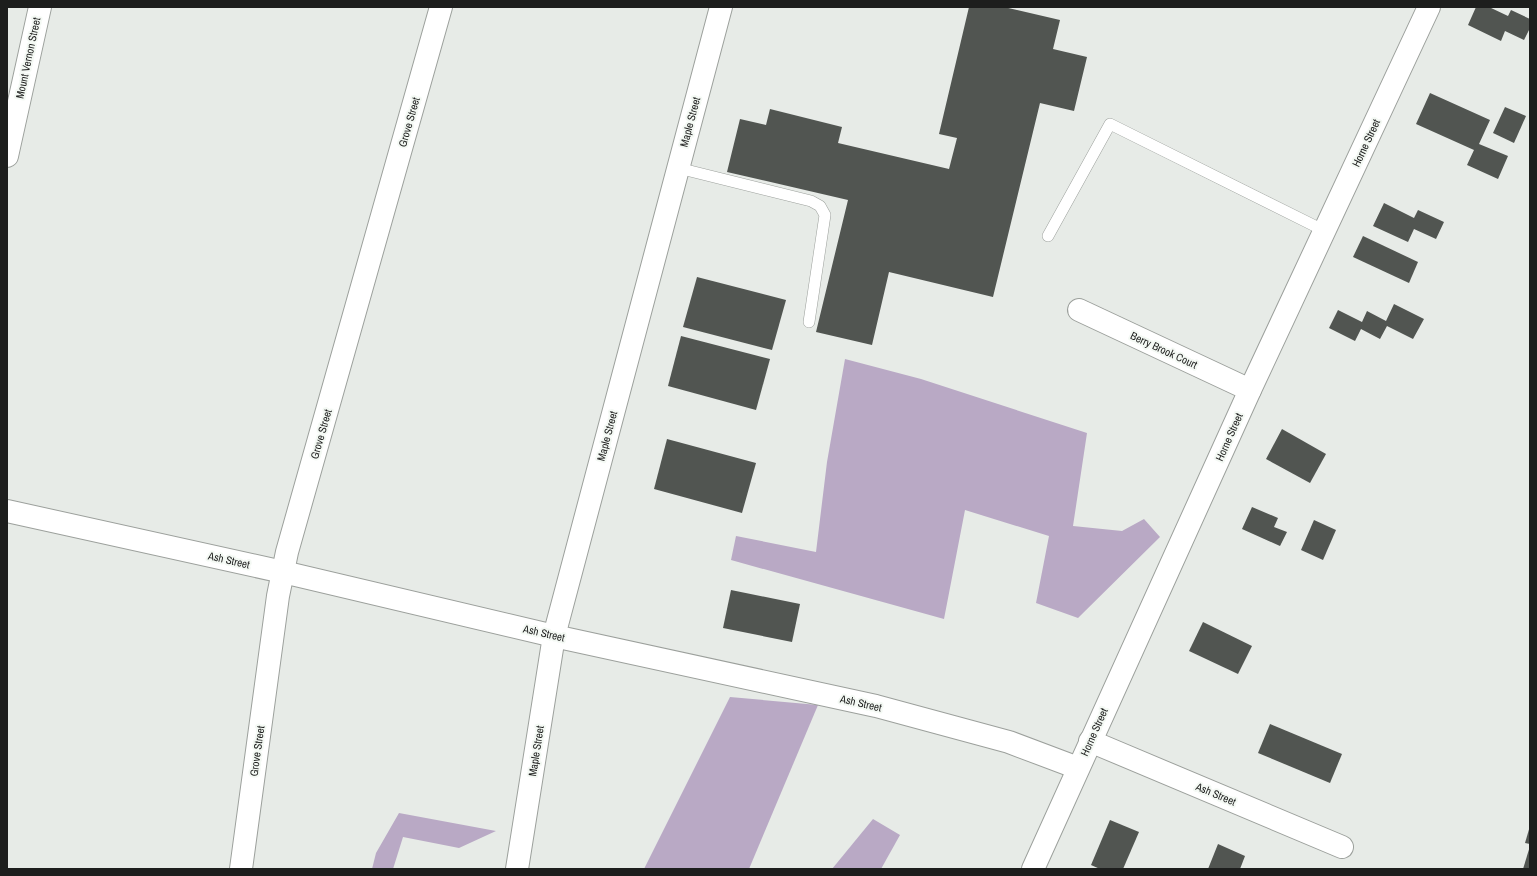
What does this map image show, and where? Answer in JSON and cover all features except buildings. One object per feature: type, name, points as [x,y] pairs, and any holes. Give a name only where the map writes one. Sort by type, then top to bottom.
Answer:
[{"type":"street","name":"Mount Vernon Street","points":[[7,156],[40,7]]},
{"type":"street","name":"Grove Street","points":[[241,869],[282,572],[441,7]]},
{"type":"street","name":"Maple Street","points":[[517,869],[554,636],[721,7]]},
{"type":"street","name":"Horne Street","points":[[1033,869],[1250,390],[1429,7]]},
{"type":"street","name":"Berry Brook Court","points":[[1078,310],[1250,390]]},
{"type":"street","name":"Ash Street","points":[[7,511],[282,572],[554,636],[876,706],[1009,742],[1078,768]]},
{"type":"street","name":"Ash Street","points":[[1090,742],[1342,847]]},
{"type":"lane","points":[[1048,236],[1110,124],[1325,231]]},
{"type":"lane","points":[[678,168],[812,201],[820,206],[825,215],[809,322]]},
{"type":"shaded area","points":[[845,359],[921,379],[1087,433],[1073,526],[1122,531],[1144,519],[1160,537],[1078,618],[1036,603],[1049,536],[965,510],[944,619],[731,560],[736,536],[816,552],[827,462]]},
{"type":"shaded area","points":[[730,697],[818,705],[749,869],[644,869]]},
{"type":"shaded area","points":[[399,813],[496,831],[459,848],[403,837],[393,869],[372,869],[376,853]]},
{"type":"shaded area","points":[[873,819],[900,835],[881,869],[832,869]]}]
